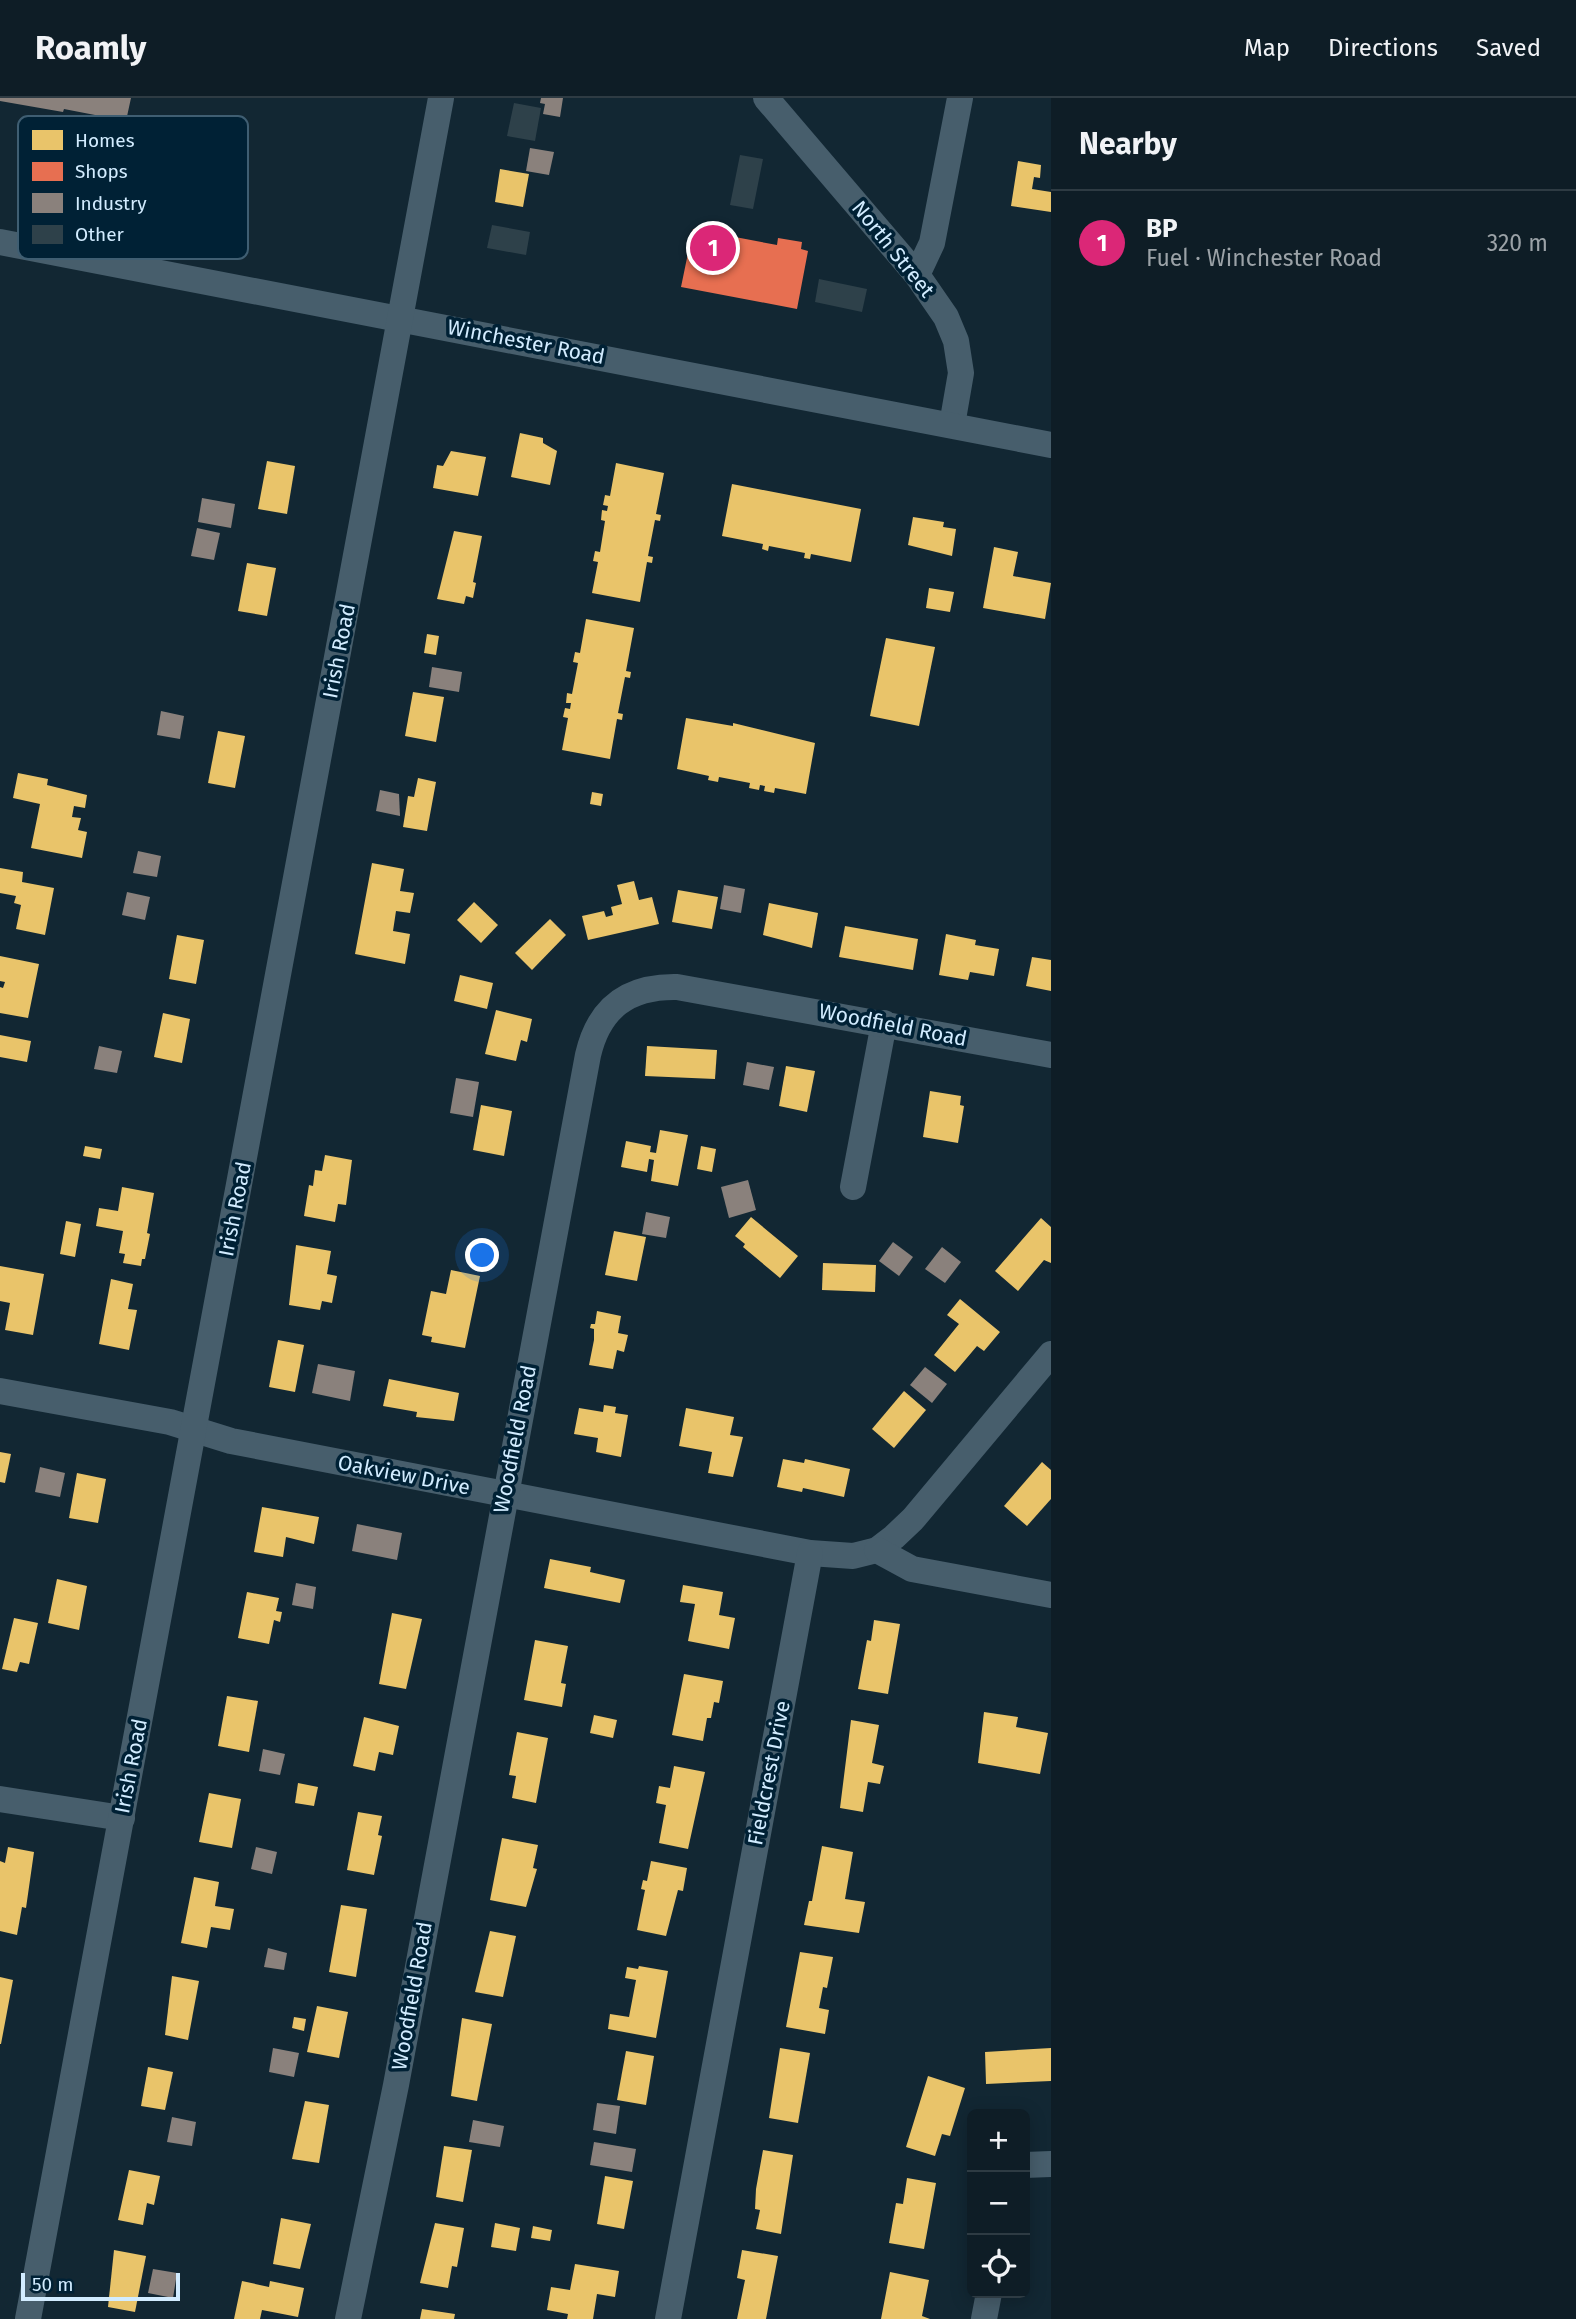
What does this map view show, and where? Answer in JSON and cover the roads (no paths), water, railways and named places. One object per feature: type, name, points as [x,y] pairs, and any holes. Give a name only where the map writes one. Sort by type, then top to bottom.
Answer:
[{"type":"street","name":"Irish Road","points":[[27,2319],[441,98]]},
{"type":"street","name":"North Street","points":[[766,98],[917,275],[946,317],[959,355],[961,373],[952,425]]},
{"type":"street","points":[[917,275],[932,243],[960,98]]},
{"type":"street","name":"Winchester Road","points":[[0,242],[18,245]]},
{"type":"street","name":"Winchester Road","points":[[91,259],[1051,444]]},
{"type":"street","name":"Woodfield Road","points":[[348,2319],[396,2085],[504,1494],[588,1055],[599,1021],[624,998],[657,986],[717,992],[1051,1055]]},
{"type":"street","points":[[853,1187],[884,1023]]},
{"type":"street","points":[[810,1553],[853,1556],[877,1550],[913,1518],[1051,1354]]},
{"type":"street","name":"Oakview Drive","points":[[0,1391],[170,1422],[194,1431],[810,1553]]},
{"type":"street","points":[[877,1550],[912,1569],[1051,1595]]},
{"type":"street","name":"Fieldcrest Drive","points":[[668,2319],[810,1553]]},
{"type":"street","points":[[0,1799],[122,1818]]},
{"type":"street","points":[[1030,2165],[1051,2164]]},
{"type":"street","points":[[984,2319],[988,2298]]},
{"type":"place","name":"BP","points":[[713,248]]}]
